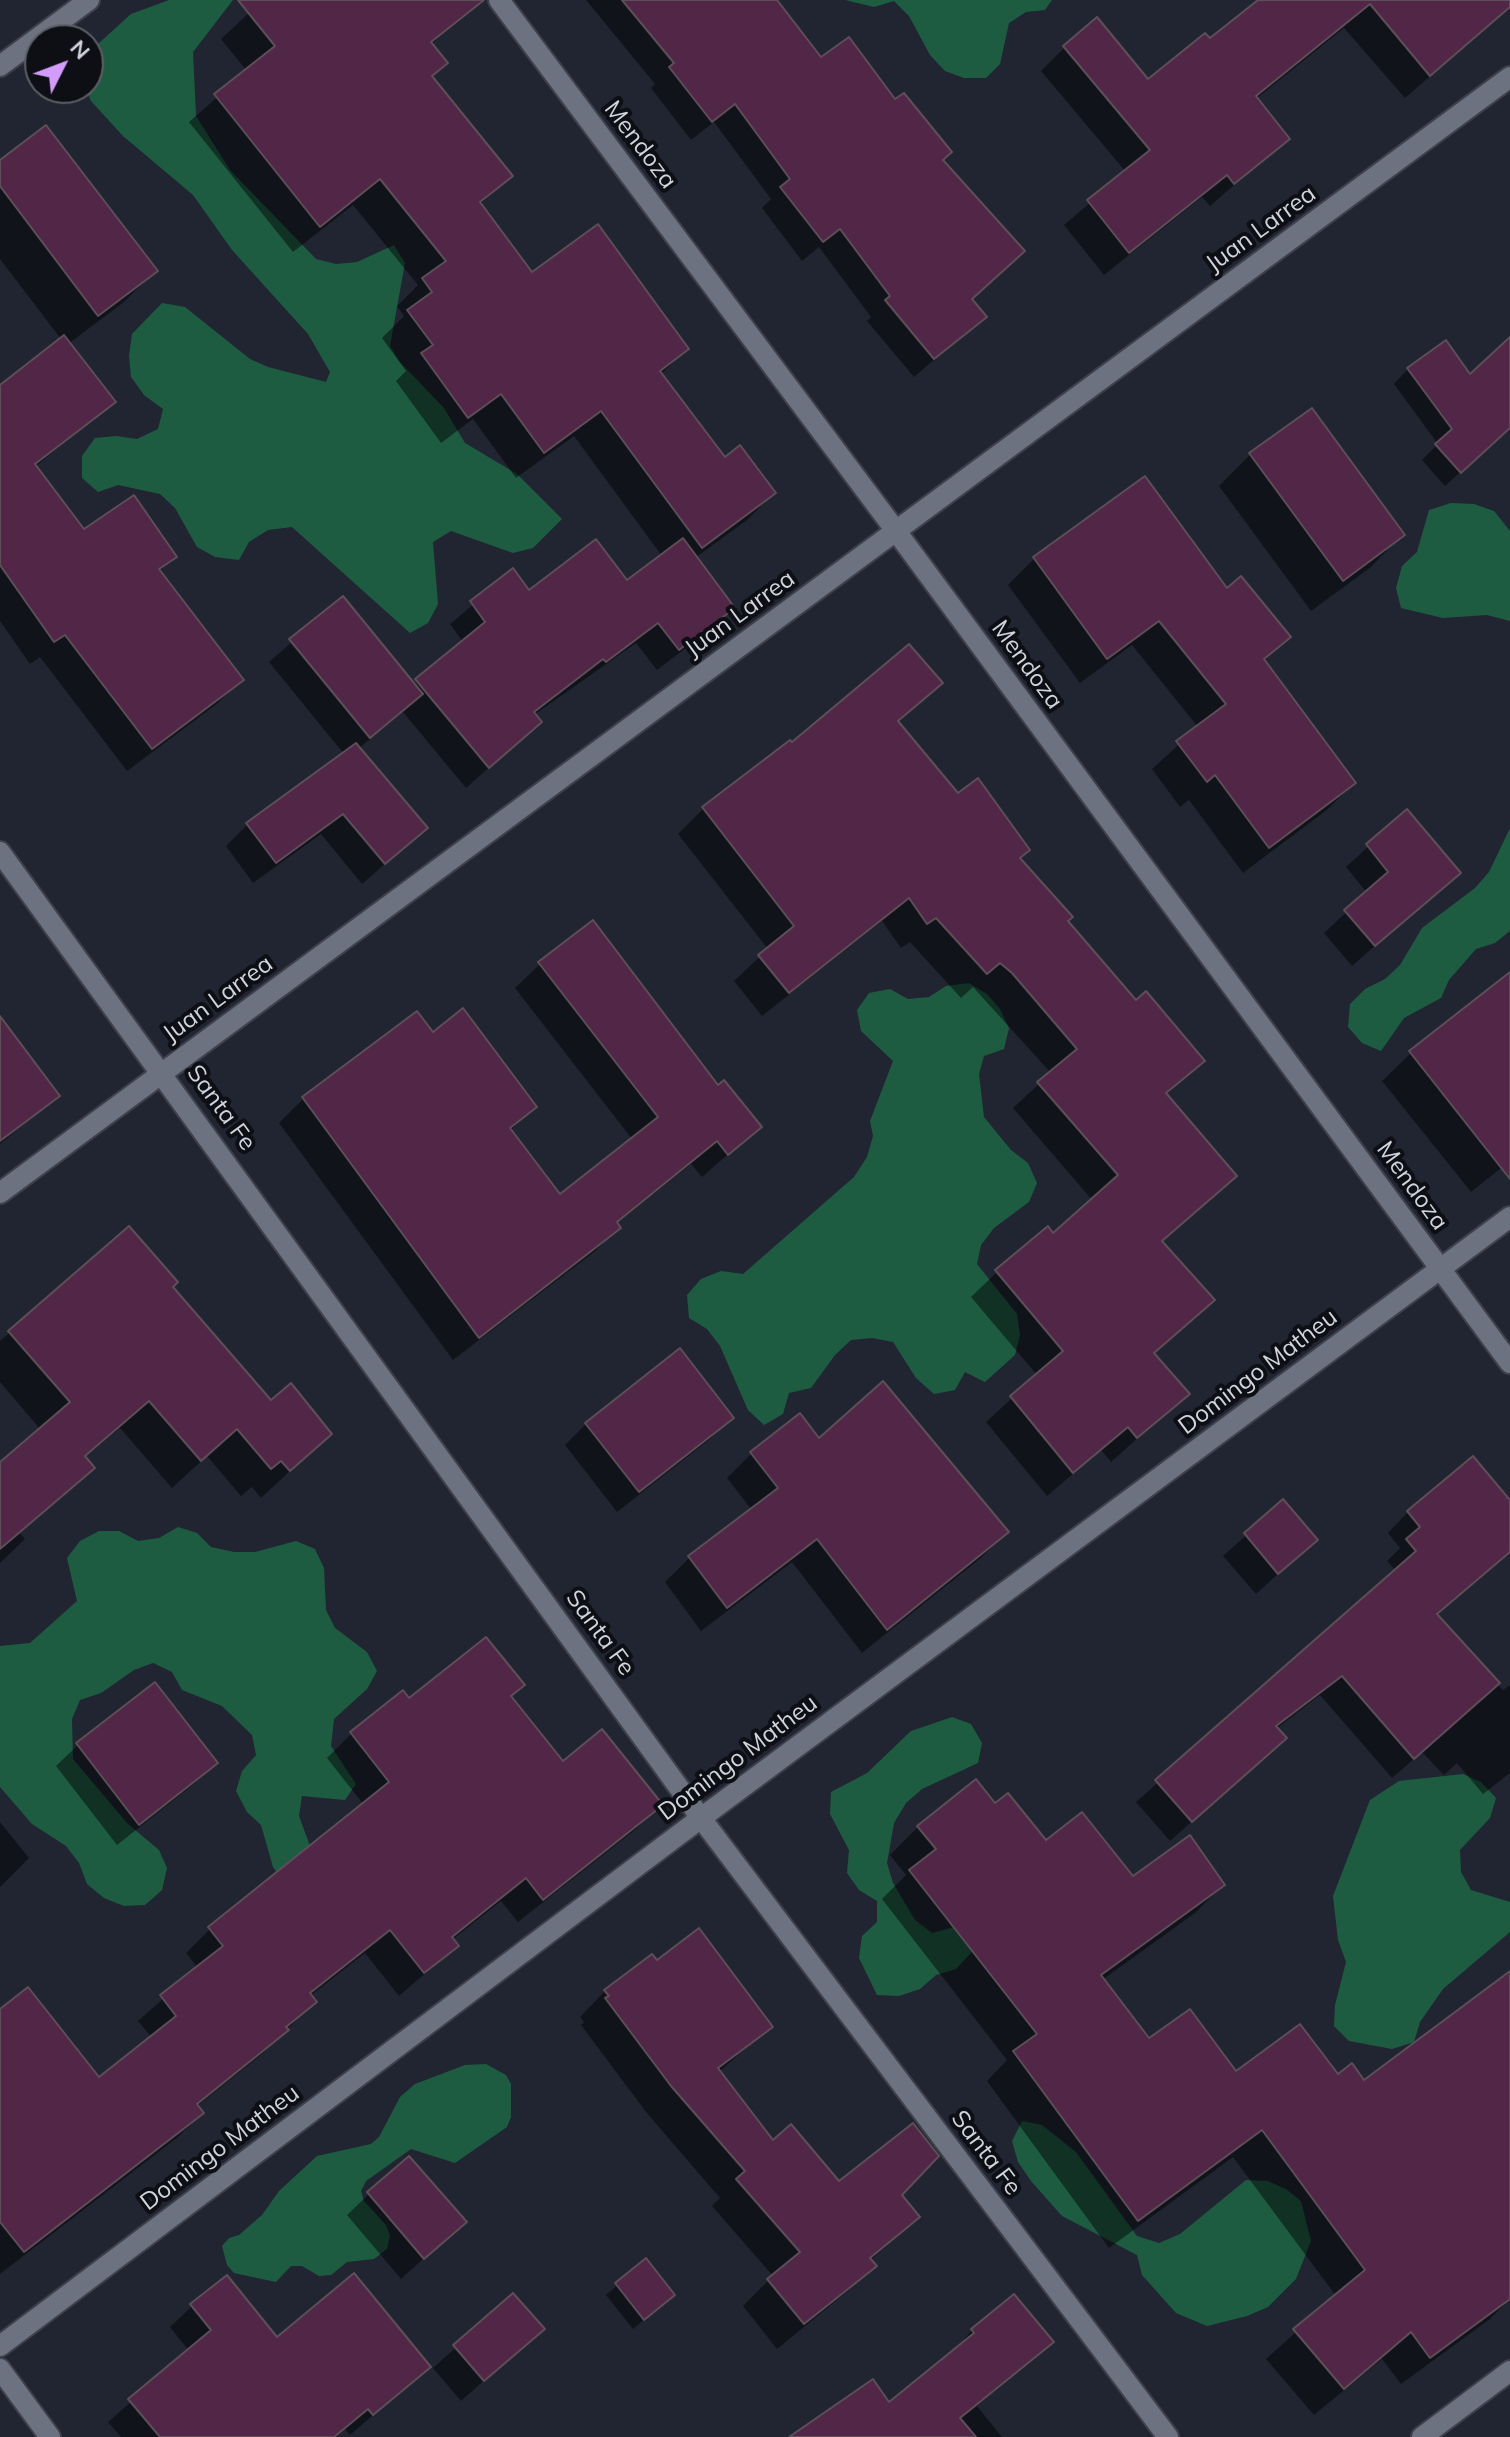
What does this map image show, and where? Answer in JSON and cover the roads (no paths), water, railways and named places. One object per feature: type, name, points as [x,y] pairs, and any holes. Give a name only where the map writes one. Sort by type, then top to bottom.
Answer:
[{"type":"street","points":[[0,66],[89,0]]},
{"type":"street","name":"Mendoza","points":[[499,0],[896,531],[1510,1363]]},
{"type":"street","name":"Juan Larrea","points":[[0,1193],[1510,77]]},
{"type":"street","name":"Santa Fe","points":[[0,852],[163,1072],[701,1818],[1168,2437]]},
{"type":"street","name":"Domingo Matheu","points":[[0,2346],[701,1818],[1510,1217]]},
{"type":"street","points":[[0,2369],[50,2437]]},
{"type":"street","points":[[1422,2437],[1510,2371]]}]
